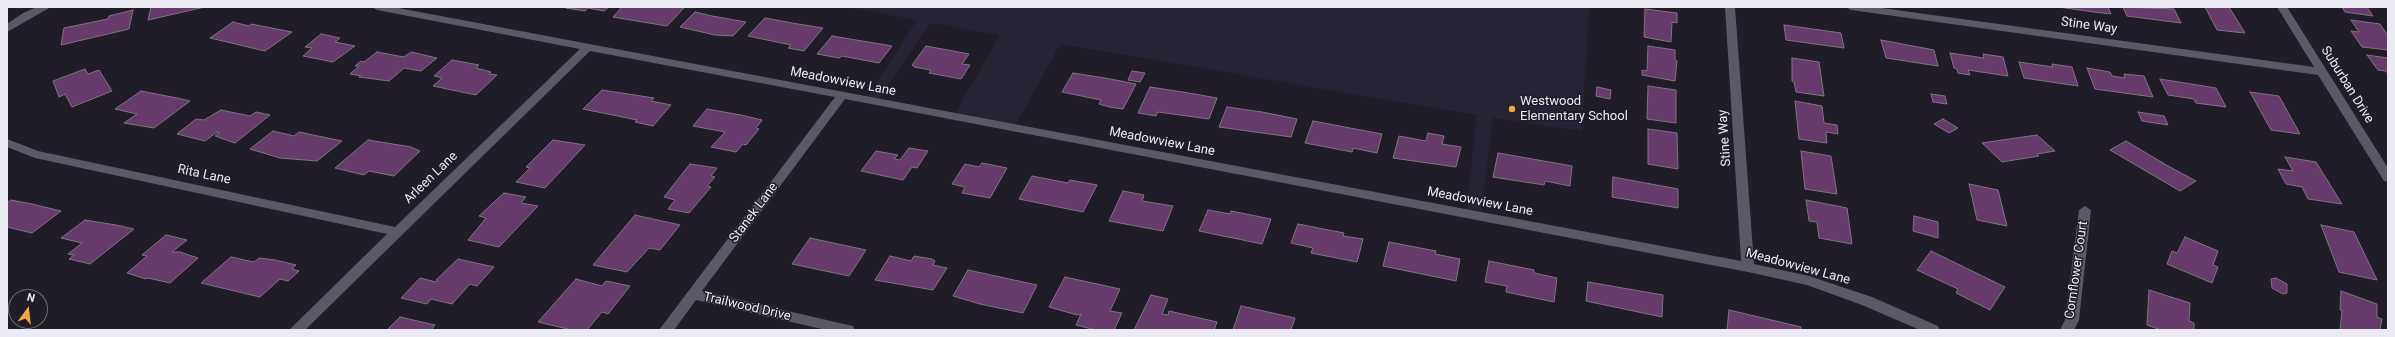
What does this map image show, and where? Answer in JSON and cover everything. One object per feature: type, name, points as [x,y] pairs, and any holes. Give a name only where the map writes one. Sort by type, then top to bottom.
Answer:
[{"type":"street","points":[[7,28],[27,15],[46,7]]},
{"type":"street","name":"Meadowview Lane","points":[[377,7],[1748,267],[1809,281],[1860,298],[1933,330]]},
{"type":"street","name":"Stine Way","points":[[1730,7],[1748,267]]},
{"type":"street","name":"Stine Way","points":[[1851,7],[2323,72]]},
{"type":"street","name":"Suburban Drive","points":[[2282,7],[2388,178]]},
{"type":"street","name":"Arleen Lane","points":[[296,330],[587,48]]},
{"type":"street","name":"Stanek Lane","points":[[666,330],[842,96]]},
{"type":"street","name":"Rita Lane","points":[[7,143],[35,154],[396,232]]},
{"type":"street","name":"Cornflower Court","points":[[2067,330],[2072,320],[2085,210]]},
{"type":"street","name":"Trailwood Drive","points":[[693,294],[848,330]]},
{"type":"shaded area","name":"Westwood Elementary School","points":[[847,7],[1589,7],[1582,131],[1493,118],[1481,216],[1466,213],[1477,115],[1060,44],[1014,128],[953,117],[1000,35],[931,23],[877,102],[865,100],[917,20]]},
{"type":"building","points":[[151,7],[205,7],[148,20]]},
{"type":"building","points":[[609,7],[604,11],[588,8],[585,11],[566,8]]},
{"type":"building","points":[[622,7],[684,8],[667,26],[613,17]]},
{"type":"building","points":[[2058,7],[2108,7],[2111,14],[2094,12]]},
{"type":"building","points":[[2123,7],[2174,9],[2181,23],[2127,16]]},
{"type":"building","points":[[2205,7],[2229,7],[2245,33],[2217,30]]},
{"type":"building","points":[[2342,7],[2367,7],[2373,16],[2345,12]]},
{"type":"building","points":[[1645,9],[1677,13],[1677,23],[1672,22],[1671,42],[1644,37]]},
{"type":"building","points":[[133,10],[129,29],[61,45],[64,28],[108,19],[109,16]]},
{"type":"building","points":[[695,12],[746,22],[733,36],[715,35],[680,27]]},
{"type":"building","points":[[765,18],[823,28],[804,51],[788,48],[791,45],[748,36]]},
{"type":"building","points":[[2351,20],[2380,24],[2388,36],[2388,50],[2362,47],[2351,31],[2359,32]]},
{"type":"building","points":[[233,22],[249,26],[251,24],[292,32],[265,51],[210,38]]},
{"type":"building","points":[[1784,25],[1841,33],[1844,48],[1786,40]]},
{"type":"building","points":[[321,34],[340,38],[335,42],[355,46],[333,62],[303,56],[312,48],[305,47]]},
{"type":"building","points":[[832,36],[892,46],[879,63],[842,56],[839,58],[817,54]]},
{"type":"building","points":[[1881,40],[1934,50],[1938,66],[1886,58]]},
{"type":"building","points":[[926,46],[969,54],[962,64],[970,65],[961,79],[929,73],[931,70],[914,67],[912,65]]},
{"type":"building","points":[[1648,46],[1675,50],[1675,60],[1677,61],[1675,81],[1642,75],[1642,70],[1647,71]]},
{"type":"building","points":[[377,52],[404,57],[411,52],[437,58],[421,71],[404,68],[389,81],[359,77],[361,76],[350,74],[359,66],[355,66],[361,61],[364,62]]},
{"type":"building","points":[[1950,53],[1984,58],[1983,54],[2003,57],[2008,76],[1968,70],[1970,75],[1958,73],[1957,69],[1954,68]]},
{"type":"building","points":[[2367,55],[2388,58],[2388,74],[2386,71],[2378,70]]},
{"type":"building","points":[[1792,58],[1819,62],[1824,96],[1796,92],[1794,82],[1792,81]]},
{"type":"building","points":[[452,60],[479,65],[476,68],[491,72],[489,74],[497,75],[476,95],[433,86],[442,78],[434,76]]},
{"type":"building","points":[[2019,62],[2053,67],[2052,64],[2072,67],[2078,86],[2024,78]]},
{"type":"building","points":[[2087,68],[2110,72],[2112,76],[2125,78],[2124,74],[2144,76],[2153,97],[2095,89]]},
{"type":"building","points":[[85,69],[88,74],[99,70],[112,91],[72,107],[65,94],[59,97],[53,81]]},
{"type":"building","points":[[1132,71],[1145,73],[1140,82],[1128,80]]},
{"type":"building","points":[[1073,73],[1136,84],[1123,109],[1109,107],[1099,104],[1101,100],[1062,92]]},
{"type":"building","points":[[2160,79],[2216,88],[2226,107],[2196,103],[2194,99],[2168,95]]},
{"type":"building","points":[[1648,86],[1676,90],[1676,123],[1647,119]]},
{"type":"building","points":[[1150,87],[1217,98],[1209,119],[1158,112],[1156,116],[1138,113]]},
{"type":"building","points":[[1597,87],[1611,90],[1610,99],[1596,96]]},
{"type":"building","points":[[602,90],[654,98],[651,101],[671,105],[653,126],[635,122],[637,120],[583,109]]},
{"type":"building","points":[[141,91],[190,101],[154,128],[124,123],[137,114],[115,109]]},
{"type":"building","points":[[2250,92],[2279,96],[2300,134],[2271,130]]},
{"type":"building","points":[[1931,94],[1945,96],[1947,104],[1933,102]]},
{"type":"building","points":[[1795,101],[1822,106],[1824,123],[1837,125],[1838,134],[1826,132],[1827,143],[1799,139]]},
{"type":"building","points":[[1227,107],[1297,119],[1291,137],[1219,127]]},
{"type":"building","points":[[707,109],[762,120],[756,128],[759,129],[746,145],[743,144],[736,152],[711,147],[725,132],[693,126]]},
{"type":"building","points":[[221,110],[250,116],[256,112],[270,115],[235,143],[215,136],[219,133],[217,132],[205,141],[177,134],[196,119],[204,120]]},
{"type":"building","points":[[2138,112],[2164,116],[2168,125],[2142,121]]},
{"type":"building","points":[[1943,119],[1958,128],[1949,133],[1934,124]]},
{"type":"building","points":[[1313,121],[1382,134],[1377,153],[1353,148],[1352,152],[1305,143]]},
{"type":"building","points":[[1648,129],[1677,133],[1678,169],[1648,164]]},
{"type":"building","points":[[273,131],[294,136],[299,132],[342,141],[317,161],[280,158],[250,149]]},
{"type":"building","points":[[1428,133],[1444,136],[1442,144],[1461,147],[1456,167],[1393,158],[1399,136],[1426,141]]},
{"type":"building","points":[[2037,135],[2055,151],[2037,154],[2039,156],[2002,162],[1982,143]]},
{"type":"building","points":[[368,140],[411,147],[420,151],[394,176],[369,171],[364,175],[335,168]]},
{"type":"building","points":[[553,140],[585,145],[545,188],[516,182],[530,168],[526,167]]},
{"type":"building","points":[[2126,141],[2196,181],[2180,191],[2110,150]]},
{"type":"building","points":[[909,148],[928,151],[917,168],[912,167],[903,180],[861,171],[876,151],[898,155],[894,159],[900,160]]},
{"type":"building","points":[[1801,151],[1831,156],[1837,194],[1805,189]]},
{"type":"building","points":[[1498,153],[1572,166],[1570,186],[1545,181],[1544,185],[1493,177]]},
{"type":"building","points":[[2285,157],[2316,162],[2342,204],[2308,199],[2302,187],[2286,184],[2278,169],[2293,171]]},
{"type":"building","points":[[982,163],[1007,168],[990,198],[962,193],[965,187],[952,184],[965,164],[979,167]]},
{"type":"building","points":[[690,164],[717,168],[711,176],[715,177],[707,186],[711,187],[689,213],[668,209],[675,200],[664,197]]},
{"type":"building","points":[[1032,176],[1068,183],[1070,180],[1097,185],[1083,212],[1019,199]]},
{"type":"building","points":[[1613,177],[1678,189],[1678,208],[1612,197]]},
{"type":"building","points":[[1969,184],[1998,190],[2007,226],[1977,220]]},
{"type":"building","points":[[1123,191],[1144,195],[1142,201],[1173,206],[1163,231],[1109,221]]},
{"type":"building","points":[[504,193],[526,197],[521,203],[538,206],[499,247],[468,240],[486,218],[479,216]]},
{"type":"building","points":[[11,200],[61,211],[32,233],[7,227],[7,203]]},
{"type":"building","points":[[1806,200],[1847,208],[1852,244],[1819,238],[1817,222],[1809,221]]},
{"type":"building","points":[[1208,210],[1230,214],[1231,211],[1271,219],[1262,244],[1199,231]]},
{"type":"building","points":[[635,215],[680,225],[660,250],[649,248],[627,272],[593,265]]},
{"type":"building","points":[[1914,216],[1938,222],[1938,238],[1913,231]]},
{"type":"building","points":[[85,220],[134,229],[90,264],[69,259],[74,255],[68,254],[82,243],[61,238]]},
{"type":"building","points":[[1298,224],[1344,233],[1343,236],[1363,239],[1357,262],[1311,253],[1313,248],[1291,243]]},
{"type":"building","points":[[2321,225],[2354,232],[2377,280],[2339,272]]},
{"type":"building","points":[[166,235],[187,240],[172,252],[180,252],[198,258],[170,283],[148,278],[146,279],[127,273],[147,256],[142,255]]},
{"type":"building","points":[[2185,237],[2218,251],[2213,265],[2218,267],[2212,283],[2167,264],[2172,251],[2177,253]]},
{"type":"building","points":[[810,238],[866,250],[849,276],[792,264]]},
{"type":"building","points":[[1389,242],[1436,251],[1435,254],[1460,259],[1456,281],[1383,266]]},
{"type":"building","points":[[1931,251],[2005,287],[1990,310],[1956,293],[1958,289],[1917,270]]},
{"type":"building","points":[[890,256],[911,261],[914,256],[932,259],[935,261],[933,265],[947,268],[933,290],[875,280]]},
{"type":"building","points":[[231,257],[254,262],[259,258],[275,260],[296,265],[292,269],[299,271],[288,281],[280,279],[260,297],[201,283]]},
{"type":"building","points":[[458,259],[494,267],[477,286],[470,284],[452,304],[431,299],[427,304],[401,298],[420,278],[436,282],[438,280],[436,280]]},
{"type":"building","points":[[1489,261],[1534,270],[1534,273],[1557,278],[1554,302],[1506,292],[1507,286],[1485,282]]},
{"type":"building","points":[[968,270],[1037,285],[1023,313],[980,304],[953,296]]},
{"type":"building","points":[[1065,277],[1120,289],[1110,311],[1122,313],[1114,330],[1096,330],[1076,325],[1081,314],[1077,315],[1049,307]]},
{"type":"building","points":[[2276,278],[2287,284],[2287,293],[2283,294],[2272,288],[2271,279]]},
{"type":"building","points":[[576,279],[602,286],[606,281],[630,286],[608,314],[602,312],[587,330],[572,330],[538,322]]},
{"type":"building","points":[[1588,282],[1663,295],[1662,317],[1586,301]]},
{"type":"building","points":[[2149,290],[2190,303],[2189,321],[2194,323],[2194,330],[2161,330],[2147,325]]},
{"type":"building","points":[[2341,291],[2377,304],[2377,317],[2382,319],[2380,330],[2340,330],[2342,311],[2340,310]]},
{"type":"building","points":[[1151,295],[1168,299],[1162,314],[1168,315],[1169,311],[1217,322],[1214,330],[1134,330]]},
{"type":"building","points":[[1241,306],[1295,318],[1291,330],[1233,330]]},
{"type":"building","points":[[1729,310],[1801,327],[1801,330],[1727,330]]},
{"type":"building","points":[[400,317],[435,325],[431,330],[387,330]]},
{"type":"place","name":"Westwood Elementary School","points":[[1512,109]]}]
